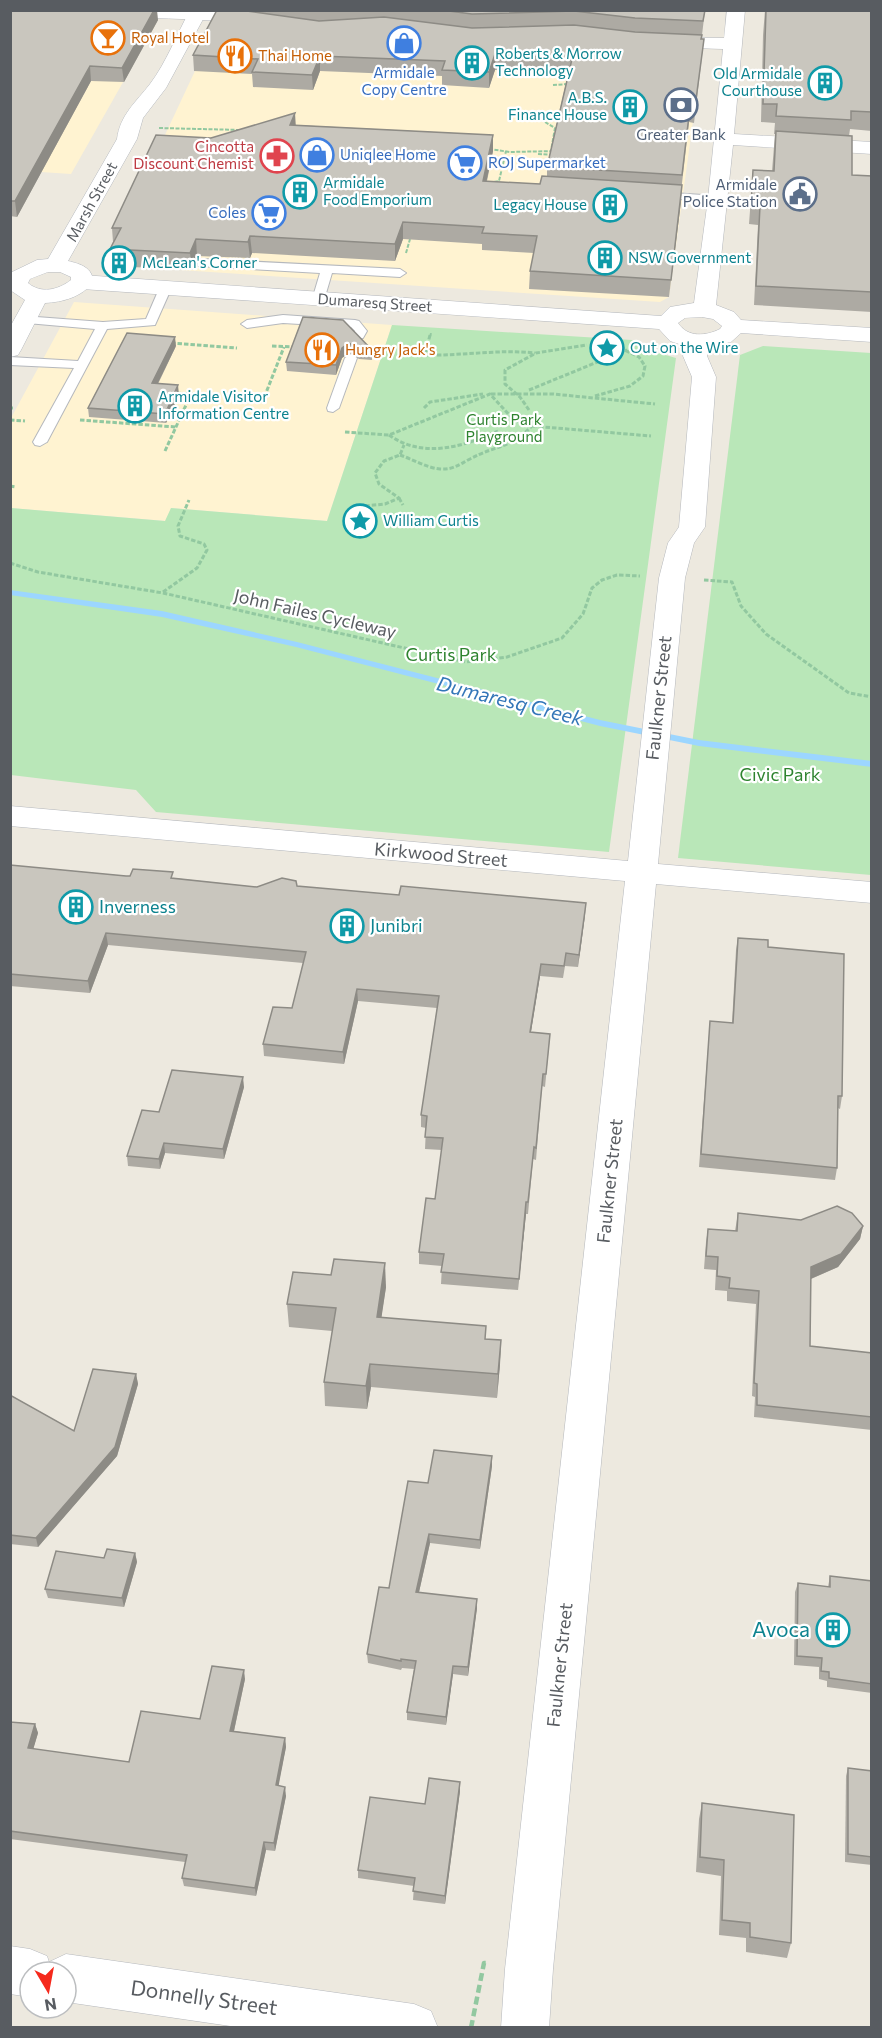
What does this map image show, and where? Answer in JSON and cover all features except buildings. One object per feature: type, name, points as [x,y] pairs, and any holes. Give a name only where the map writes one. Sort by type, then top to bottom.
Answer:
[{"type":"street","points":[[78,10],[197,13],[272,22]]},
{"type":"street","points":[[704,310],[725,139],[736,10]]},
{"type":"street","name":"Marsh Street","points":[[55,265],[127,139],[141,132],[148,124],[160,98],[157,88],[197,13]]},
{"type":"street","points":[[645,41],[732,44]]},
{"type":"street","points":[[725,139],[872,148]]},
{"type":"street","points":[[55,265],[78,270],[84,278],[78,288],[60,295],[38,296],[19,288],[14,279],[35,268],[55,265]]},
{"type":"street","name":"Dumaresq Street","points":[[82,282],[668,323]]},
{"type":"street","points":[[10,350],[38,296]]},
{"type":"street","points":[[733,326],[730,333],[722,338],[697,341],[675,335],[669,329],[668,323],[671,317],[678,312],[704,310],[725,316],[733,326],[872,335]]},
{"type":"street","name":"Faulkner Street","points":[[525,2028],[529,1969],[672,578],[681,543],[692,527],[704,377],[695,356],[697,341]]},
{"type":"street","name":"Kirkwood Street","points":[[10,816],[872,893]]},
{"type":"street","name":"Donnelly Street","points":[[78,1980],[414,2028]]},
{"type":"lane","points":[[643,194],[718,199]]},
{"type":"lane","points":[[202,263],[400,273]]},
{"type":"lane","points":[[318,300],[327,269]]},
{"type":"lane","points":[[27,319],[103,326],[151,322],[165,289]]},
{"type":"lane","points":[[247,324],[283,318],[355,324],[361,331],[333,408]]},
{"type":"lane","points":[[40,442],[103,326]]},
{"type":"lane","points":[[10,361],[83,365]]},
{"type":"path","points":[[553,85],[569,86],[571,76]]},
{"type":"path","points":[[544,122],[555,128],[550,155]]},
{"type":"path","points":[[158,128],[244,130]]},
{"type":"path","points":[[478,148],[561,156]]},
{"type":"path","points":[[490,184],[499,181],[506,151]]},
{"type":"path","points":[[528,153],[562,151]]},
{"type":"path","points":[[432,327],[425,355],[456,356],[518,351],[536,353],[592,344]]},
{"type":"path","points":[[166,343],[237,348]]},
{"type":"path","points":[[267,345],[296,347]]},
{"type":"path","points":[[595,396],[630,386],[643,376],[645,366],[639,357],[614,345]]},
{"type":"path","points":[[262,403],[284,347]]},
{"type":"path","points":[[528,391],[627,350]]},
{"type":"path","points":[[529,410],[520,397],[505,384],[506,370],[536,353]]},
{"type":"path","points":[[424,408],[430,402],[528,391],[595,396],[655,405]]},
{"type":"path","points":[[169,393],[216,396]]},
{"type":"path","points":[[165,452],[191,394]]},
{"type":"path","points":[[490,394],[514,420],[532,426],[651,436]]},
{"type":"path","points":[[345,432],[389,435],[490,394]]},
{"type":"path","points":[[86,420],[90,412]]},
{"type":"path","points":[[76,420],[162,424],[176,428]]},
{"type":"path","points":[[403,505],[399,498],[379,484],[375,472],[384,461],[400,455],[440,469],[459,467],[471,458],[504,447],[521,437],[532,426]]},
{"type":"path","points":[[389,435],[404,445],[447,447],[474,442],[498,431]]},
{"type":"path","points":[[400,455],[404,445]]},
{"type":"path","points":[[10,486],[16,487]]},
{"type":"path","points":[[360,517],[364,506],[385,504],[399,498]]},
{"type":"path","points":[[163,593],[196,568],[207,550],[204,544],[180,536],[178,526],[189,500]]},
{"type":"path","name":"John Failes Cycleway","points":[[10,563],[58,577],[163,593],[466,662],[507,657],[562,638],[583,614],[592,588],[602,580],[617,575],[641,576]]},
{"type":"path","points":[[703,580],[732,582],[741,606],[766,634],[849,693],[872,697]]},
{"type":"path","points":[[471,2028],[484,1963]]},
{"type":"shaded area","points":[[10,17],[156,24],[71,174],[11,170]]},
{"type":"shaded area","points":[[702,55],[669,297],[660,302],[104,265],[195,71]]},
{"type":"shaded area","points":[[74,302],[392,325],[327,521],[171,508],[166,521],[11,508],[11,418]]},
{"type":"green space","name":"Curtis Park","points":[[392,325],[632,340],[655,352],[676,358],[609,852],[156,812],[136,790],[11,775],[11,508],[165,521],[171,508],[327,521]]},
{"type":"green space","name":"Civic Park","points":[[763,346],[871,353],[871,875],[678,858],[740,355]]},
{"type":"waterway","name":"Dumaresq Creek","points":[[10,592],[162,614],[297,645],[600,723],[699,743],[872,764]]},
{"type":"place","name":"Royal Hotel","points":[[108,38]]},
{"type":"place","name":"Armidale Copy Centre","points":[[404,43]]},
{"type":"place","name":"Thai Home","points":[[235,56]]},
{"type":"place","name":"Roberts & Morrow Technology","points":[[472,63]]},
{"type":"place","name":"Old Armidale Courthouse","points":[[825,83]]},
{"type":"place","name":"Greater Bank","points":[[681,105]]},
{"type":"place","name":"A.B.S. Finance House","points":[[630,107]]},
{"type":"place","name":"Uniqlee Home","points":[[317,155]]},
{"type":"place","name":"Cincotta Discount Chemist","points":[[277,156]]},
{"type":"place","name":"ROJ Supermarket","points":[[465,163]]},
{"type":"place","name":"Armidale Food Emporium","points":[[300,192]]},
{"type":"place","name":"Armidale Police Station","points":[[800,194]]},
{"type":"place","name":"Legacy House","points":[[610,205]]},
{"type":"place","name":"Coles","points":[[269,213]]},
{"type":"place","name":"NSW Government","points":[[605,258]]},
{"type":"place","name":"McLean's Corner","points":[[119,263]]},
{"type":"place","name":"Out on the Wire","points":[[607,348]]},
{"type":"place","name":"Hungry Jack's","points":[[322,350]]},
{"type":"place","name":"Armidale Visitor Information Centre","points":[[135,406]]},
{"type":"place","name":"William Curtis","points":[[360,521]]},
{"type":"place","name":"Inverness","points":[[76,907]]},
{"type":"place","name":"Junibri","points":[[347,926]]},
{"type":"place","name":"Avoca","points":[[833,1630]]},
{"type":"park label","name":"Curtis Park Playground","points":[[504,428]]}]
